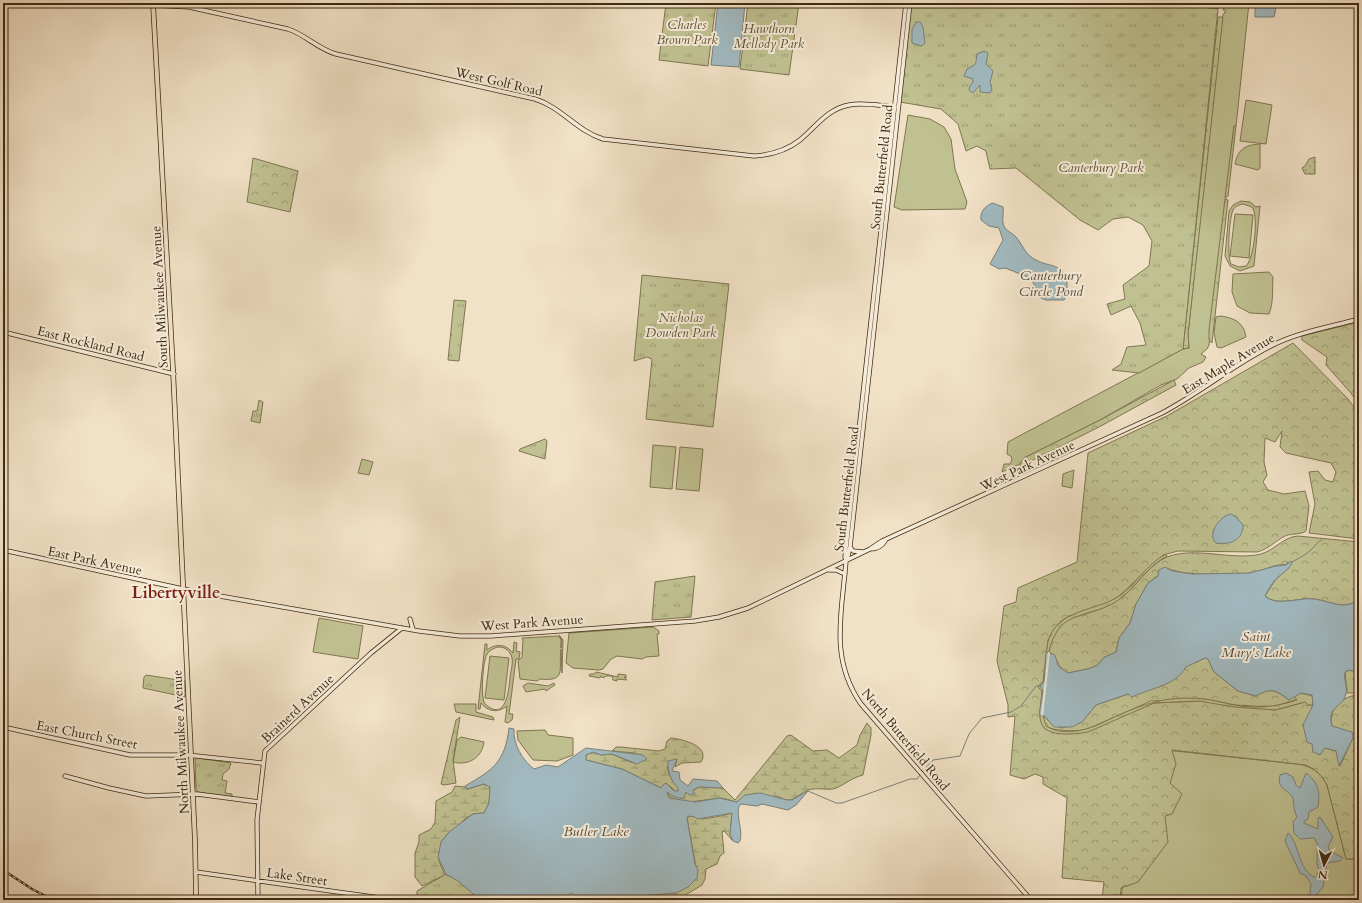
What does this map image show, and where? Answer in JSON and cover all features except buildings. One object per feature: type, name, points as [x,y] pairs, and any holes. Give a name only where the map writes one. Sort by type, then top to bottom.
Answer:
[{"type":"main road","name":"South Butterfield Road","points":[[846,561],[849,516],[906,3]]},
{"type":"main road","name":"South Butterfield Road","points":[[846,561],[850,547],[910,3]]},
{"type":"main road","name":"West Golf Road","points":[[153,4],[189,7],[288,29],[298,33],[324,51],[547,102],[589,134],[603,139],[754,156],[768,155],[784,150],[800,141],[827,114],[838,108],[860,104],[895,107]]},
{"type":"main road","name":"South Milwaukee Avenue","points":[[153,4],[174,374],[182,589]]},
{"type":"main road","name":"East Maple Avenue","points":[[1177,405],[1272,345],[1297,336],[1359,319]]},
{"type":"main road","name":"East Rockland Road","points":[[3,332],[174,374]]},
{"type":"main road","name":"West Park Avenue","points":[[182,589],[413,630],[458,635],[491,636],[705,620],[748,608],[864,553],[872,546],[1177,405]]},
{"type":"main road","points":[[850,547],[853,551],[864,553]]},
{"type":"main road","name":"East Park Avenue","points":[[3,550],[182,589]]},
{"type":"main road","name":"North Butterfield Road","points":[[846,561],[839,640],[840,655],[847,678],[861,704],[1032,900]]},
{"type":"main road","points":[[828,570],[836,570],[845,574]]},
{"type":"main road","name":"North Milwaukee Avenue","points":[[182,589],[193,795],[196,872],[195,900]]},
{"type":"main road","points":[[410,620],[413,630]]},
{"type":"main road","points":[[387,625],[391,630],[390,636]]},
{"type":"main road","name":"Brainerd Avenue","points":[[258,900],[257,880],[259,802],[264,754],[268,748],[390,636],[402,628]]},
{"type":"main road","name":"East Church Street","points":[[3,727],[130,755],[191,755],[262,763]]},
{"type":"main road","points":[[65,776],[146,796],[193,795],[259,802]]},
{"type":"main road","name":"Lake Street","points":[[196,872],[395,900]]},
{"type":"main road","name":"North Milwaukee Avenue","points":[[196,893],[198,900]]},
{"type":"green space","name":"Charles Brown Park","points":[[666,3],[716,3],[708,66],[659,60]]},
{"type":"green space","name":"Hawthorn Mellody Park","points":[[748,3],[799,3],[789,75],[740,69]]},
{"type":"green space","name":"Canterbury Park","points":[[909,3],[1171,3],[1218,9],[1183,349],[1139,373],[1112,370],[1121,364],[1127,347],[1146,345],[1140,323],[1131,306],[1111,315],[1107,304],[1125,299],[1123,285],[1149,266],[1152,241],[1143,225],[1128,217],[1113,219],[1098,230],[1080,220],[1016,168],[990,169],[986,151],[977,146],[966,151],[958,124],[941,109],[900,102],[901,94],[898,94]]},
{"type":"green space","points":[[1174,3],[1219,3],[1218,9]]},
{"type":"green space","points":[[1225,3],[1249,3],[1236,126],[1234,126],[1209,345],[1201,354],[1206,357],[1203,362],[1189,368],[1177,379],[1161,385],[1100,420],[1024,458],[1020,464],[1002,472],[1004,464],[1010,464],[1012,460],[1011,456],[1007,454],[1008,442],[1183,349],[1189,348],[1188,334],[1222,17],[1226,10],[1223,10]]},
{"type":"green space","points":[[1218,17],[1223,17],[1188,334],[1189,348],[1183,349]]},
{"type":"green space","points":[[1246,100],[1272,105],[1266,144],[1240,141]]},
{"type":"green space","points":[[908,115],[930,119],[944,127],[951,139],[955,169],[967,202],[965,209],[902,210],[894,207]]},
{"type":"green space","points":[[1234,126],[1236,126],[1228,196],[1225,198]]},
{"type":"green space","points":[[1260,144],[1260,168],[1258,170],[1235,164],[1240,151],[1250,145]]},
{"type":"green space","points":[[1315,157],[1315,174],[1305,174],[1302,168],[1309,159]]},
{"type":"green space","points":[[253,158],[298,171],[290,212],[247,202]]},
{"type":"green space","points":[[1225,199],[1228,200],[1212,343],[1209,340],[1209,330]]},
{"type":"green space","points":[[1241,201],[1250,202],[1256,207],[1260,206],[1254,266],[1240,271],[1230,266],[1225,256],[1229,211],[1233,205]],"holes":[[[1243,204],[1252,207],[1255,219],[1255,237],[1249,262],[1246,266],[1239,267],[1231,264],[1230,260],[1230,221],[1233,210],[1239,205]]]},
{"type":"green space","points":[[1235,214],[1253,215],[1249,258],[1230,256]]},
{"type":"green space","points":[[1269,272],[1273,277],[1272,300],[1269,314],[1250,313],[1237,306],[1232,292],[1233,274]]},
{"type":"green space","name":"Nicholas Dowden Park","points":[[642,275],[729,284],[713,427],[646,419],[652,359],[647,357],[634,361]]},
{"type":"green space","points":[[454,300],[466,301],[459,361],[448,360]]},
{"type":"green space","points":[[1221,316],[1231,318],[1238,322],[1243,328],[1246,337],[1221,348],[1217,347],[1214,333],[1216,317]]},
{"type":"green space","points":[[1359,322],[1359,404],[1326,365],[1327,357],[1302,340],[1302,336]]},
{"type":"green space","points":[[1293,343],[1348,399],[1359,414],[1359,539],[1309,533],[1315,504],[1309,472],[1318,471],[1325,480],[1333,482],[1336,472],[1331,463],[1286,453],[1280,447],[1282,431],[1275,442],[1265,438],[1264,462],[1267,475],[1263,482],[1268,490],[1284,494],[1305,491],[1309,506],[1306,531],[1285,536],[1265,549],[1257,552],[1178,551],[1163,555],[1118,597],[1106,604],[1069,616],[1061,621],[1048,640],[1043,681],[1039,687],[1042,690],[1040,717],[1044,728],[1052,732],[1079,733],[1154,703],[1199,701],[1275,710],[1305,702],[1308,705],[1313,705],[1309,724],[1313,744],[1319,755],[1325,748],[1336,751],[1340,766],[1353,738],[1332,726],[1332,714],[1334,709],[1342,701],[1359,695],[1359,859],[1346,859],[1327,785],[1321,776],[1310,767],[1306,765],[1172,750],[1176,764],[1170,783],[1182,794],[1172,814],[1165,816],[1168,842],[1138,882],[1121,888],[1120,900],[1102,900],[1104,882],[1062,878],[1067,798],[1043,784],[1043,777],[1035,774],[1024,779],[1010,775],[1015,716],[1008,717],[1008,705],[997,661],[1004,606],[1016,602],[1018,588],[1077,562],[1088,453],[1167,416]],"holes":[[[1235,516],[1239,522],[1226,543],[1216,543],[1213,532],[1220,522],[1224,519]]]},
{"type":"green space","points":[[1174,380],[1176,385],[1099,427],[1021,466],[1020,464],[1024,458],[1100,420]]},
{"type":"green space","points":[[259,400],[263,402],[260,423],[251,421],[253,411],[257,411]]},
{"type":"green space","points":[[545,439],[547,441],[545,459],[519,451],[520,449]]},
{"type":"green space","points":[[653,445],[676,447],[672,489],[650,487]]},
{"type":"green space","points":[[680,447],[703,449],[699,491],[676,489]]},
{"type":"green space","points":[[362,459],[373,462],[369,475],[358,473]]},
{"type":"green space","points":[[1074,470],[1072,488],[1062,486],[1063,474]]},
{"type":"green space","points":[[1298,536],[1359,542],[1359,600],[1344,605],[1314,599],[1276,601],[1270,599],[1265,596],[1276,579],[1289,568],[1288,562],[1286,565],[1277,565],[1243,574],[1195,574],[1174,571],[1168,568],[1148,583],[1136,604],[1130,623],[1119,638],[1116,652],[1103,658],[1098,665],[1088,669],[1068,673],[1064,671],[1049,651],[1052,641],[1061,625],[1069,619],[1110,605],[1122,597],[1149,569],[1167,557],[1189,553],[1250,556],[1271,550],[1283,541]]},
{"type":"green space","points":[[1166,554],[1167,556],[1147,571],[1130,590],[1117,601],[1106,607],[1075,617],[1060,627],[1049,649],[1046,668],[1049,637],[1058,625],[1072,615],[1116,598],[1129,588],[1152,564]]},
{"type":"green space","points":[[695,576],[691,617],[652,620],[655,582]]},
{"type":"green space","points":[[319,618],[363,626],[358,659],[313,652]]},
{"type":"green space","points":[[653,627],[659,631],[659,634],[657,634],[659,656],[646,657],[642,659],[617,656],[611,659],[603,669],[599,670],[573,668],[566,663],[569,633]]},
{"type":"green space","points":[[559,635],[563,640],[562,673],[561,649],[560,672],[558,676],[549,679],[540,679],[537,681],[520,679],[518,661],[522,657],[522,638],[558,636],[561,639],[561,648],[562,640]]},
{"type":"green space","points":[[514,642],[517,643],[516,651],[520,652],[519,659],[516,659],[509,714],[513,714],[512,720],[508,723],[505,722],[507,706],[500,710],[497,710],[493,710],[490,710],[481,703],[480,709],[478,709],[485,644],[487,644],[487,650],[494,646],[504,646],[513,653]],"holes":[[[500,647],[509,651],[512,657],[512,663],[507,696],[502,707],[498,710],[492,709],[485,704],[483,700],[483,679],[484,664],[487,654],[489,651]]]},
{"type":"green space","points":[[490,656],[509,658],[504,700],[485,698]]},
{"type":"green space","points":[[1205,658],[1208,659],[1214,672],[1238,691],[1256,696],[1266,691],[1273,691],[1289,700],[1294,696],[1298,699],[1273,707],[1235,705],[1204,699],[1151,701],[1085,730],[1070,731],[1053,729],[1045,725],[1043,721],[1043,716],[1055,726],[1062,728],[1082,722],[1096,705],[1128,694],[1132,696],[1143,691],[1162,686],[1185,667]]},
{"type":"green space","points":[[1359,667],[1359,693],[1347,693],[1345,672],[1348,670],[1353,671]]},
{"type":"green space","points":[[596,672],[618,677],[618,674],[626,675],[626,678],[624,677],[627,680],[613,680],[612,676],[606,676],[603,678],[601,676],[600,678],[589,676],[590,674],[594,674]]},
{"type":"green space","points":[[146,675],[185,681],[185,697],[143,688],[144,677]]},
{"type":"green space","points":[[1045,675],[1043,716],[1046,726],[1068,732],[1091,728],[1141,706],[1164,700],[1190,698],[1204,699],[1234,705],[1258,707],[1274,706],[1297,700],[1294,696],[1301,693],[1313,696],[1313,705],[1308,705],[1305,702],[1275,710],[1234,707],[1199,701],[1154,703],[1088,732],[1062,734],[1048,731],[1041,722],[1040,711],[1042,691],[1038,687],[1044,680]]},
{"type":"green space","points":[[528,683],[548,686],[554,683],[555,685],[546,691],[545,689],[526,692],[523,686]]},
{"type":"green space","points":[[454,704],[476,704],[476,712],[493,717],[494,720],[456,712]]},
{"type":"green space","points":[[460,717],[453,760],[456,783],[444,785],[441,784],[456,720]]},
{"type":"green space","points":[[867,723],[871,728],[871,735],[863,775],[836,788],[808,790],[791,800],[780,797],[744,798],[738,802],[724,798],[690,802],[675,800],[670,797],[667,791],[674,797],[684,798],[686,791],[692,791],[699,787],[723,788],[735,800],[787,736],[791,735],[813,751],[827,750],[839,758],[857,745],[860,735]]},
{"type":"green space","points":[[545,730],[548,735],[573,738],[573,755],[557,761],[533,760],[518,740],[517,731]]},
{"type":"green space","points":[[461,737],[484,742],[483,748],[473,760],[469,762],[453,762],[457,740]]},
{"type":"green space","points":[[671,738],[694,744],[702,752],[703,756],[701,762],[682,763],[675,767],[677,759],[667,767],[669,774],[679,788],[677,792],[666,783],[661,788],[622,769],[586,760],[586,755],[593,752],[601,755],[612,754],[633,763],[635,753],[612,751],[616,747],[621,747],[659,751],[665,749],[667,741]]},
{"type":"green space","points":[[1138,747],[1297,764],[1307,766],[1315,770],[1327,785],[1346,859],[1359,859],[1359,900],[1121,900]]},
{"type":"green space","points":[[197,758],[231,763],[229,769],[223,774],[222,780],[227,781],[225,793],[232,794],[232,798],[198,792],[196,789],[195,759]]},
{"type":"green space","points":[[484,784],[490,787],[489,803],[484,813],[473,814],[465,819],[454,830],[449,832],[441,842],[439,861],[445,875],[422,886],[415,877],[415,853],[419,842],[419,835],[431,829],[435,822],[436,801],[452,792],[455,786],[466,787],[467,789]]},
{"type":"green space","points":[[732,813],[730,834],[733,841],[724,831],[722,832],[724,853],[720,856],[717,864],[706,869],[705,879],[702,885],[677,900],[588,900],[590,898],[676,893],[696,867],[687,818],[692,816],[704,819]]},
{"type":"green space","points":[[446,874],[458,880],[481,900],[417,900],[417,891]]},
{"type":"water","points":[[718,3],[745,3],[739,67],[711,65]]},
{"type":"water","points":[[1255,3],[1277,3],[1274,17],[1255,17]]},
{"type":"water","points":[[916,22],[920,22],[923,27],[925,43],[922,46],[912,43],[912,30]]},
{"type":"water","points":[[984,51],[988,53],[986,64],[993,71],[990,82],[992,90],[990,93],[980,92],[980,85],[973,93],[969,90],[973,79],[964,76],[967,69],[975,64],[977,54]]},
{"type":"water","name":"Canterbury Circle Pond","points":[[993,203],[1003,207],[1003,221],[1005,227],[1018,239],[1033,259],[1060,269],[1067,276],[1067,295],[1064,300],[1046,300],[1039,297],[1032,280],[1028,277],[1005,268],[999,269],[990,264],[1003,240],[999,228],[989,226],[981,220],[981,214],[984,209]]},
{"type":"water","points":[[1231,514],[1235,516],[1243,525],[1241,535],[1234,541],[1216,543],[1213,539],[1213,535],[1216,526],[1219,521]]},
{"type":"water","name":"Saint Mary's Lake","points":[[1291,561],[1292,563],[1289,568],[1276,579],[1268,589],[1265,596],[1276,601],[1314,599],[1344,605],[1359,600],[1359,667],[1353,671],[1348,670],[1345,672],[1346,694],[1342,702],[1331,715],[1332,726],[1352,732],[1353,738],[1339,766],[1336,751],[1325,748],[1320,755],[1313,752],[1312,744],[1307,742],[1303,725],[1313,705],[1312,695],[1301,693],[1289,700],[1273,691],[1266,691],[1256,696],[1238,691],[1214,672],[1208,659],[1205,658],[1186,667],[1176,678],[1162,686],[1132,697],[1128,694],[1096,705],[1082,722],[1072,727],[1054,727],[1045,716],[1039,715],[1043,690],[1040,686],[1044,682],[1046,652],[1055,655],[1058,666],[1068,673],[1088,669],[1098,665],[1103,658],[1116,652],[1119,638],[1130,623],[1136,604],[1148,583],[1158,576],[1159,570],[1165,567],[1172,571],[1193,574],[1250,573],[1286,565]]},
{"type":"water","name":"Butler Lake","points":[[509,728],[514,729],[515,740],[519,751],[534,769],[546,765],[558,767],[586,748],[643,755],[647,759],[637,764],[612,754],[601,755],[593,752],[586,755],[586,760],[622,769],[661,788],[666,783],[674,791],[678,791],[678,788],[670,776],[668,768],[668,761],[677,759],[672,771],[679,772],[680,780],[688,786],[693,779],[717,781],[723,788],[699,787],[693,790],[694,794],[689,795],[686,792],[684,798],[675,797],[667,792],[669,798],[695,802],[719,798],[737,802],[745,795],[760,793],[792,800],[808,791],[796,805],[788,810],[762,804],[757,806],[741,804],[738,810],[741,837],[738,843],[733,841],[730,834],[732,813],[697,819],[695,817],[688,816],[687,818],[695,864],[698,870],[697,878],[688,887],[676,893],[626,897],[590,897],[588,900],[573,900],[574,895],[572,893],[569,894],[567,900],[480,900],[458,881],[446,874],[438,857],[441,842],[449,832],[473,814],[484,813],[489,803],[490,787],[484,784],[467,789],[465,786],[483,775],[496,764],[504,749]]},
{"type":"water","points":[[1286,773],[1293,777],[1296,785],[1300,788],[1306,773],[1314,781],[1319,793],[1318,807],[1309,812],[1308,819],[1304,821],[1304,823],[1318,829],[1318,818],[1320,817],[1333,837],[1328,847],[1330,851],[1343,858],[1340,861],[1327,863],[1323,887],[1312,900],[1304,900],[1310,893],[1311,884],[1306,876],[1300,873],[1285,841],[1288,833],[1295,844],[1305,869],[1316,878],[1319,870],[1317,864],[1317,843],[1314,838],[1300,839],[1294,833],[1293,822],[1297,817],[1293,799],[1282,787],[1279,780],[1280,775]]},
{"type":"pier","points":[[1048,652],[1050,652],[1043,716],[1041,715]]},
{"type":"waterway","points":[[1292,562],[1307,553],[1322,540]]},
{"type":"waterway","points":[[922,772],[933,760],[960,756],[969,734],[982,718],[1011,712],[1021,706],[1036,686],[1040,686]]},
{"type":"waterway","points":[[808,791],[836,803],[842,803],[910,779],[917,779],[920,775]]},
{"type":"railway","points":[[3,870],[32,889],[53,900]]},
{"type":"district","name":"Libertyville","points":[[176,592]]}]
